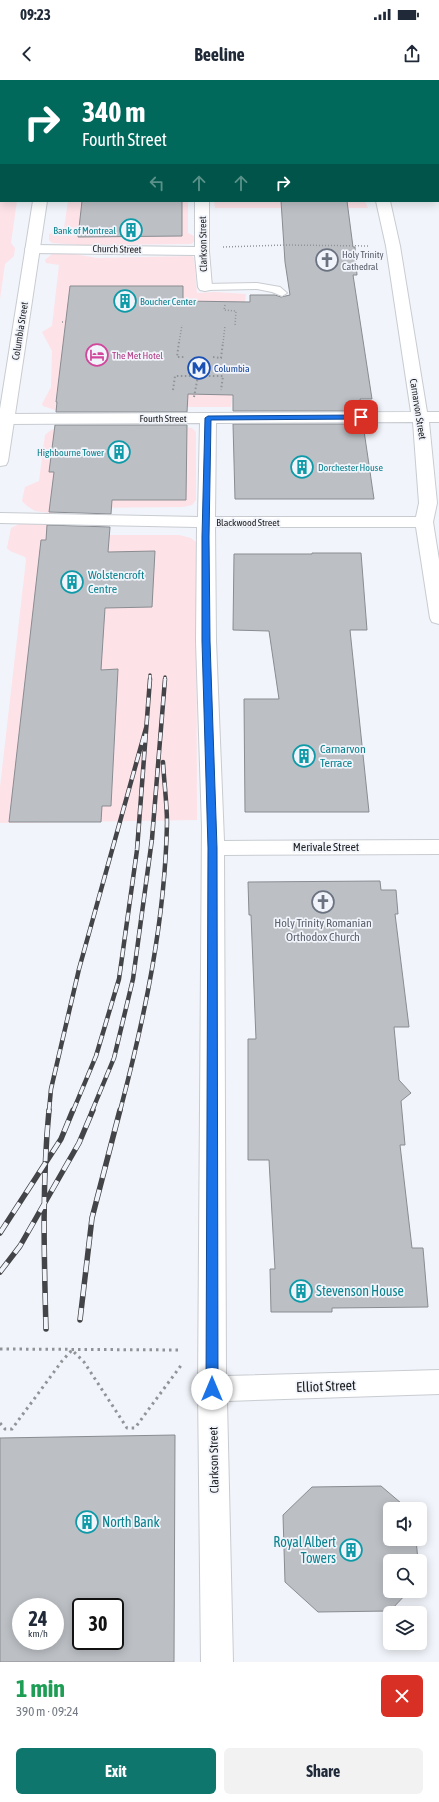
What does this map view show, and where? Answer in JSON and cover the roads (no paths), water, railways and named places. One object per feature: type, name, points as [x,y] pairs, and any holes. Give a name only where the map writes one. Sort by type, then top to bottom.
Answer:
[{"type":"street","name":"Columbia Street","points":[[0,461],[40,202]]},
{"type":"street","name":"Clarkson Street","points":[[202,202],[202,251],[205,287]]},
{"type":"street","name":"Carnarvon Street","points":[[383,202],[393,246],[420,417],[428,503],[424,522],[439,618]]},
{"type":"street","name":"Church Street","points":[[32,249],[202,251]]},
{"type":"street","name":"Fourth Street","points":[[6,419],[439,417]]},
{"type":"street","name":"Clarkson Street","points":[[208,418],[206,641],[213,848],[212,1389],[217,1662]]},
{"type":"street","name":"Blackwood Street","points":[[0,518],[206,522],[424,522]]},
{"type":"street","name":"Merivale Street","points":[[213,848],[439,847]]},
{"type":"street","name":"Elliot Street","points":[[212,1389],[439,1382]]},
{"type":"lane","points":[[205,287],[273,288],[282,293]]},
{"type":"railway","points":[[73,1111],[96,1056],[119,979],[137,850],[150,679]]},
{"type":"railway","points":[[92,1111],[114,1058],[133,979],[152,839],[165,679]]},
{"type":"railway","points":[[49,1111],[51,1089],[79,969],[146,728]]},
{"type":"railway","points":[[120,1111],[138,1040],[158,932],[167,823],[163,762]]},
{"type":"railway","points":[[45,1164],[49,1110]]},
{"type":"railway","points":[[45,1164],[61,1139],[73,1110]]},
{"type":"railway","points":[[44,1204],[79,1143],[93,1110]]},
{"type":"railway","points":[[80,1320],[92,1218],[120,1110]]},
{"type":"railway","points":[[0,1233],[45,1164]]},
{"type":"railway","points":[[44,1204],[45,1164]]},
{"type":"railway","points":[[0,1272],[20,1246],[44,1204]]},
{"type":"railway","points":[[44,1204],[46,1329]]},
{"type":"place","name":"Bank of Montreal","points":[[131,230]]},
{"type":"place","name":"Holy Trinity Cathedral","points":[[327,260]]},
{"type":"place","name":"Boucher Center","points":[[125,301]]},
{"type":"place","name":"The Met Hotel","points":[[97,355]]},
{"type":"place","name":"Columbia","points":[[199,368]]},
{"type":"place","name":"Highbourne Tower","points":[[119,452]]},
{"type":"place","name":"Dorchester House","points":[[302,467]]},
{"type":"place","name":"Wolstencroft Centre","points":[[72,582]]},
{"type":"place","name":"Carnarvon Terrace","points":[[304,756]]},
{"type":"place","name":"Holy Trinity Romanian Orthodox Church","points":[[323,902]]},
{"type":"place","name":"Stevenson House","points":[[301,1291]]},
{"type":"place","name":"North Bank","points":[[87,1522]]},
{"type":"place","name":"Royal Albert Towers","points":[[351,1550]]}]
